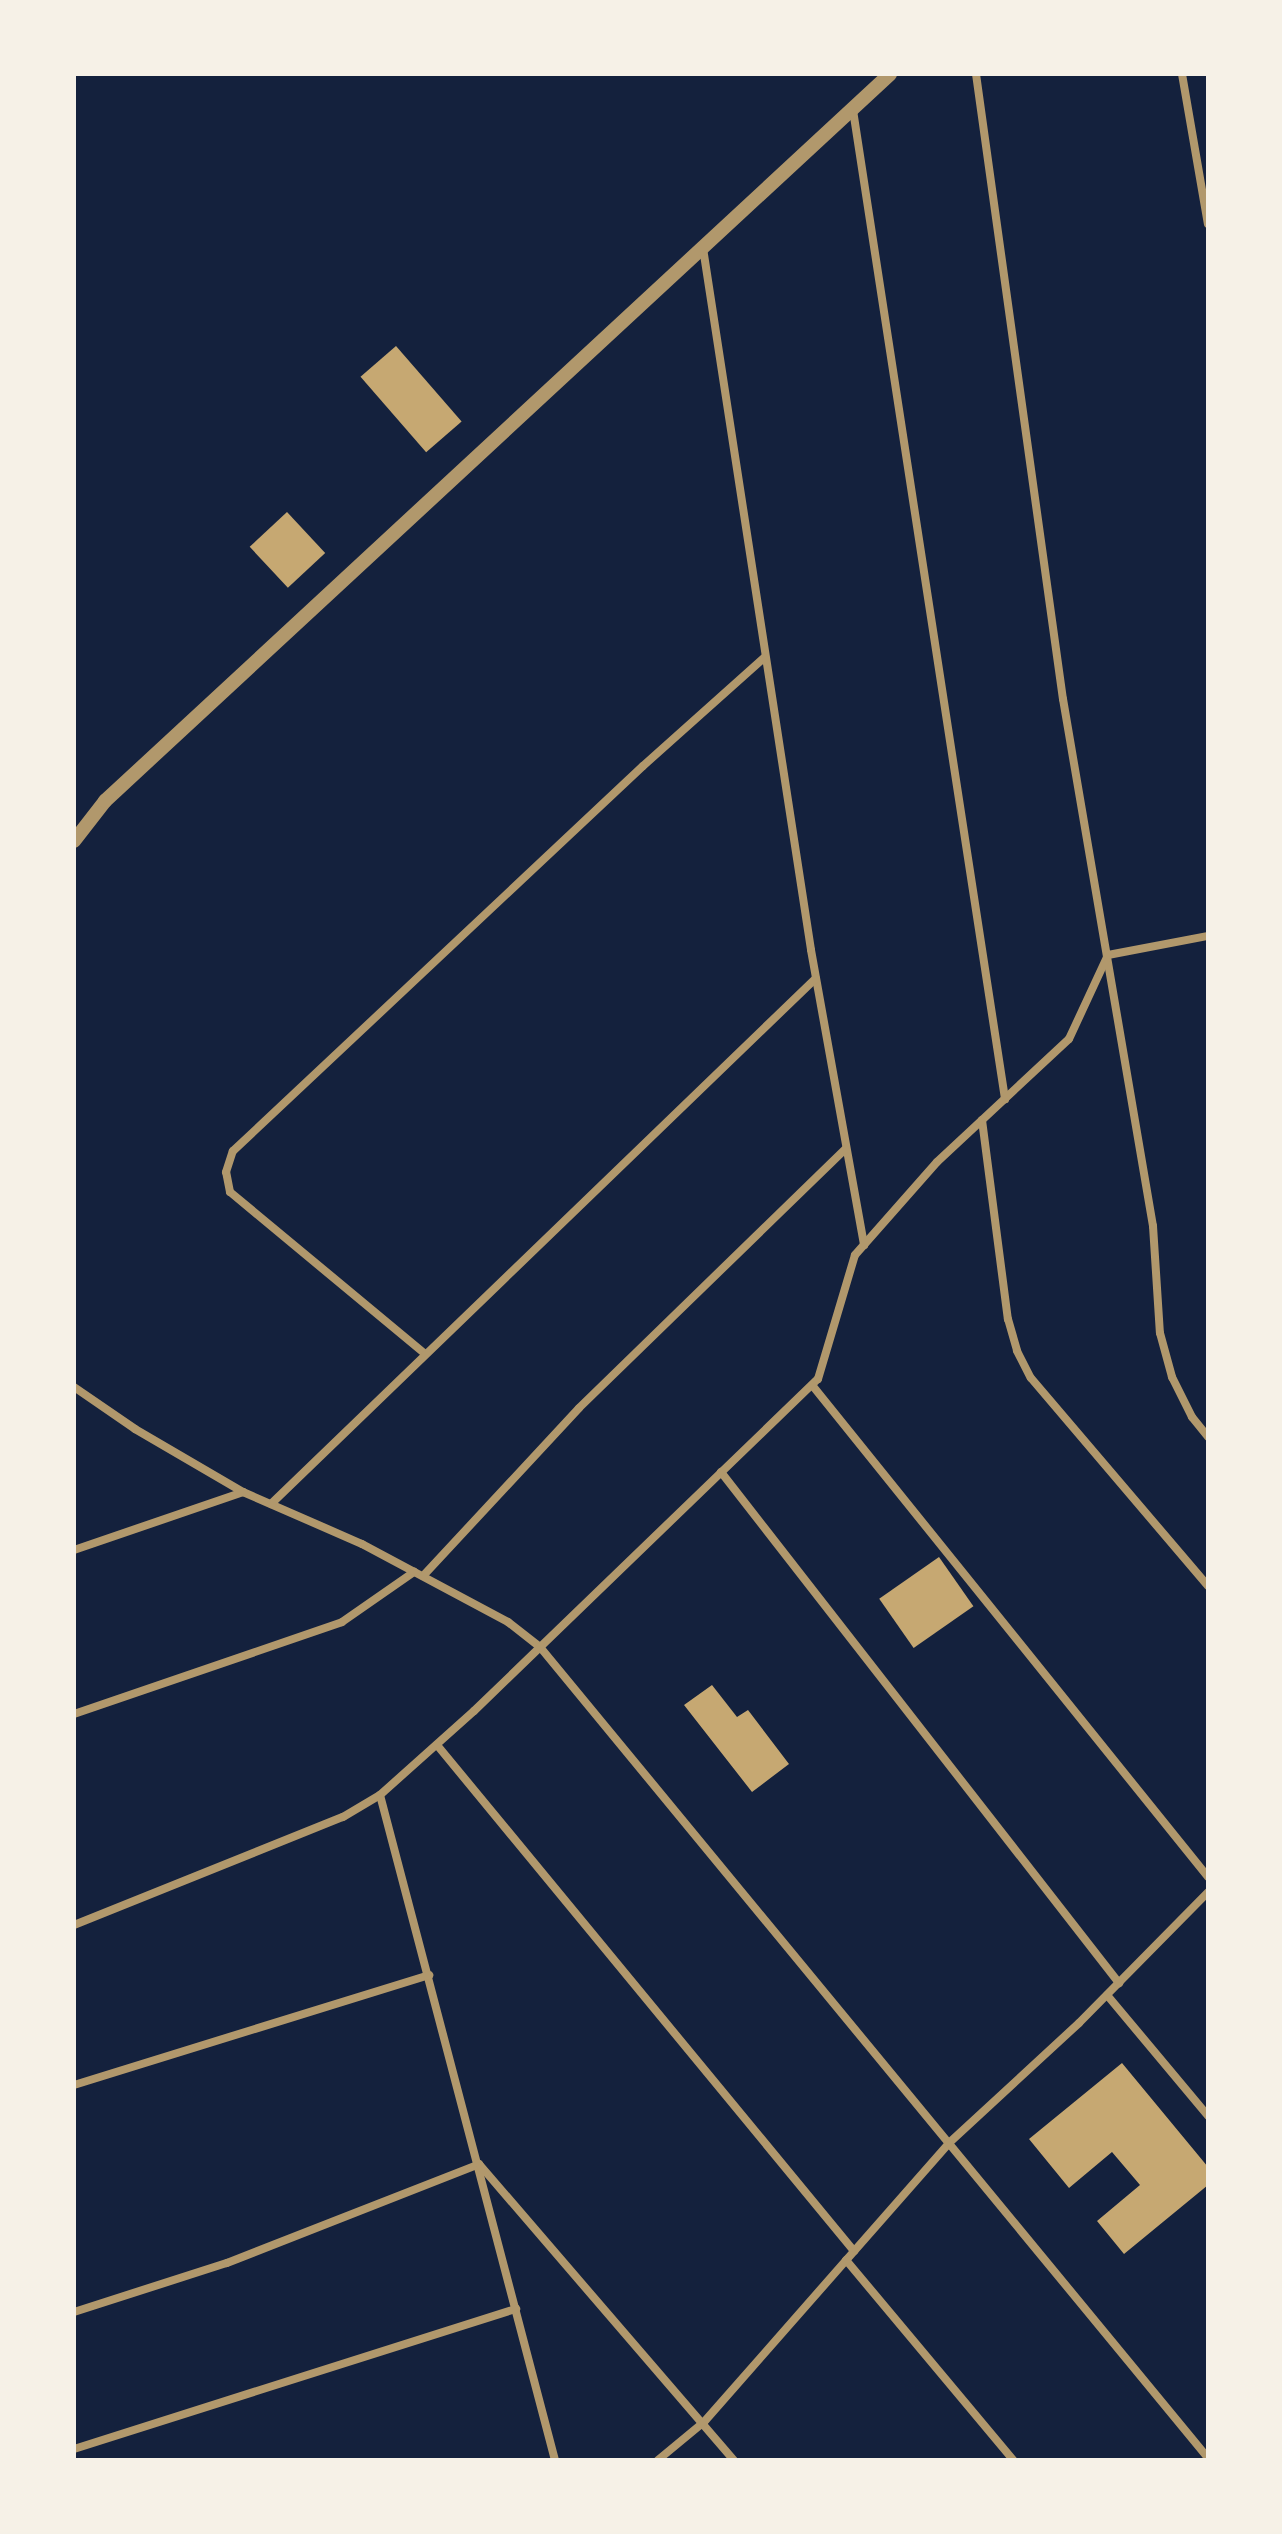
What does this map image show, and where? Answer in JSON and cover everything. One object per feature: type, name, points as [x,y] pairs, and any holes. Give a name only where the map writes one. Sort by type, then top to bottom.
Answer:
[{"type":"street","points":[[74,841],[105,801],[890,74]]},
{"type":"street","points":[[976,74],[1063,699],[1153,1226],[1160,1333],[1172,1377],[1192,1417],[1208,1437]]},
{"type":"street","points":[[1182,74],[1208,224]]},
{"type":"street","points":[[853,109],[1005,1099]]},
{"type":"street","points":[[703,248],[764,658],[845,1149],[864,1245]]},
{"type":"street","points":[[424,1353],[230,1192],[226,1172],[233,1151],[643,766],[764,658]]},
{"type":"street","points":[[1108,955],[1208,936]]},
{"type":"street","points":[[74,1925],[330,1823],[380,1795],[437,1745],[818,1379],[855,1255],[937,1162],[1069,1039],[1108,955]]},
{"type":"street","points":[[271,1504],[816,978]]},
{"type":"street","points":[[982,1120],[1008,1319],[1017,1351],[1031,1378],[1208,1586]]},
{"type":"street","points":[[74,1714],[342,1622],[418,1574],[579,1408],[845,1149]]},
{"type":"street","points":[[812,1385],[1208,1877]]},
{"type":"street","points":[[74,1387],[135,1429],[243,1492],[362,1544],[508,1622],[540,1647],[1208,2458]]},
{"type":"street","points":[[721,1472],[1119,1983]]},
{"type":"street","points":[[74,1550],[243,1492]]},
{"type":"street","points":[[437,1745],[854,2251]]},
{"type":"street","points":[[380,1795],[555,2460]]},
{"type":"street","points":[[658,2460],[704,2422],[949,2143],[1107,1995],[1208,1892]]},
{"type":"street","points":[[74,2085],[429,1975]]},
{"type":"street","points":[[1107,1995],[1208,2116]]},
{"type":"street","points":[[74,2312],[227,2263],[479,2164]]},
{"type":"street","points":[[479,2164],[734,2460]]},
{"type":"street","points":[[846,2260],[1013,2460]]},
{"type":"street","points":[[74,2449],[516,2309]]},
{"type":"building","points":[[396,346],[462,421],[426,452],[361,377]]},
{"type":"building","points":[[287,512],[325,553],[288,588],[250,547]]},
{"type":"building","points":[[939,1557],[973,1606],[914,1648],[879,1599]]},
{"type":"building","points":[[712,1685],[737,1717],[748,1710],[789,1764],[752,1792],[684,1705]]},
{"type":"building","points":[[1122,2063],[1208,2167],[1208,2185],[1124,2254],[1097,2221],[1140,2185],[1112,2152],[1069,2188],[1029,2139]]}]
